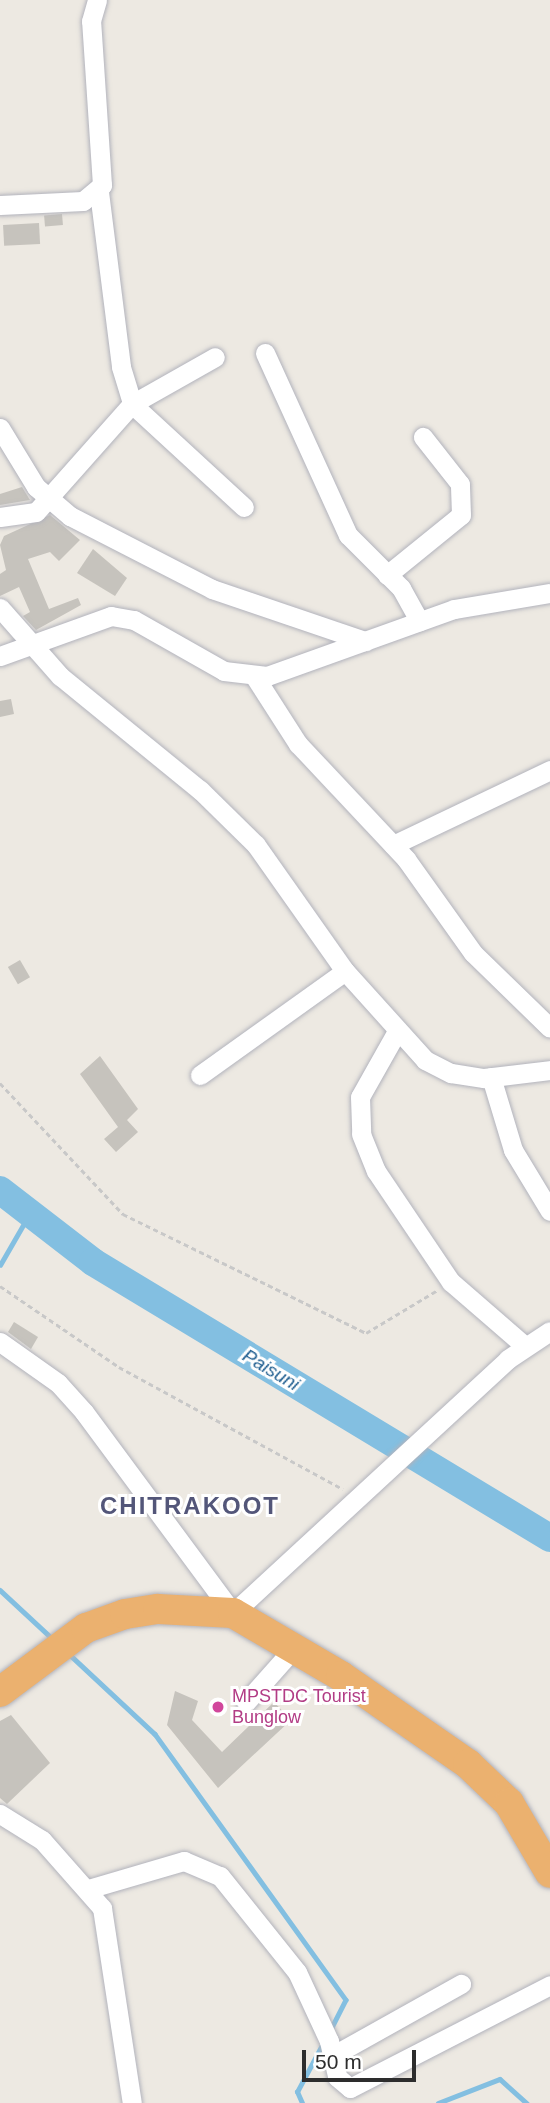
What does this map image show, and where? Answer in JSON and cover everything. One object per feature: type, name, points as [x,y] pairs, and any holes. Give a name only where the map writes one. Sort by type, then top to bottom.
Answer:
[{"type":"highway","points":[[1,1691],[86,1628],[158,1609],[233,1614],[294,1648],[468,1763],[509,1803],[550,1873]]},
{"type":"street","points":[[97,0],[91,21],[104,175],[99,192],[121,367],[132,404],[244,507]]},
{"type":"street","points":[[0,205],[83,201],[99,192]]},
{"type":"street","points":[[265,352],[348,535],[387,575],[419,621]]},
{"type":"street","points":[[0,517],[30,516],[48,500],[132,404],[215,357]]},
{"type":"street","points":[[0,428],[48,500],[212,589],[365,642]]},
{"type":"street","points":[[387,575],[461,515],[460,484],[423,437]]},
{"type":"street","points":[[0,656],[27,644],[111,616],[134,620],[224,671],[255,677],[289,672],[419,621],[508,596],[550,593]]},
{"type":"street","points":[[0,608],[27,644],[256,845],[345,971],[396,1033],[451,1073],[491,1077],[550,1070]]},
{"type":"street","points":[[255,677],[298,744],[393,845],[473,953],[550,1028]]},
{"type":"street","points":[[393,845],[550,770]]},
{"type":"street","points":[[200,1075],[345,971]]},
{"type":"street","points":[[396,1033],[360,1097],[361,1134],[396,1206],[451,1282],[525,1346]]},
{"type":"street","points":[[491,1077],[513,1150],[550,1211]]},
{"type":"street","points":[[0,1342],[58,1382],[84,1412],[233,1614],[287,1559],[508,1359],[550,1331]]},
{"type":"street","points":[[246,1702],[294,1648]]},
{"type":"street","points":[[0,1814],[41,1840],[88,1889],[108,1928],[121,2057],[132,2103]]},
{"type":"street","points":[[88,1889],[184,1861],[203,1865],[268,1933],[312,2001],[343,2085],[360,2087],[550,1985]]},
{"type":"street","points":[[330,2049],[461,1984]]},
{"type":"path","points":[[0,1083],[123,1214],[366,1334],[451,1282]]},
{"type":"path","points":[[0,1286],[119,1367],[344,1489],[334,1498]]},
{"type":"building","points":[[62,214],[63,225],[45,227],[44,216]]},
{"type":"building","points":[[39,223],[40,244],[4,246],[3,225]]},
{"type":"building","points":[[22,487],[30,500],[0,505],[0,494]]},
{"type":"building","points":[[50,515],[80,540],[59,561],[50,552],[28,559],[49,609],[78,598],[81,605],[36,630],[23,616],[30,612],[19,587],[0,596],[0,574],[6,570],[0,545],[4,536]]},
{"type":"building","points":[[93,549],[127,578],[115,596],[77,573]]},
{"type":"building","points":[[11,699],[14,714],[0,717],[0,701]]},
{"type":"building","points":[[20,960],[30,977],[18,984],[8,967]]},
{"type":"building","points":[[100,1056],[138,1109],[127,1120],[138,1132],[116,1152],[104,1139],[118,1127],[80,1074]]},
{"type":"building","points":[[14,1322],[38,1337],[31,1349],[8,1332]]},
{"type":"building","points":[[175,1691],[198,1701],[192,1720],[222,1752],[274,1702],[291,1720],[218,1788],[167,1725]]},
{"type":"building","points":[[11,1715],[50,1763],[7,1804],[0,1798],[0,1721]]},
{"type":"waterway","name":"Paisuni","points":[[0,1190],[93,1262],[550,1538]]},
{"type":"waterway","points":[[0,1265],[30,1213]]},
{"type":"waterway","points":[[0,1590],[54,1640]]},
{"type":"waterway","points":[[68,1653],[155,1734],[346,2000],[330,2031]]},
{"type":"waterway","points":[[302,2103],[297,2092],[322,2045]]},
{"type":"waterway","points":[[438,2103],[500,2079],[527,2103]]},
{"type":"place","name":"MPSTDC Tourist Bunglow","points":[[218,1707]]},
{"type":"district","name":"CHITRAKOOT","points":[[190,1506]]}]
